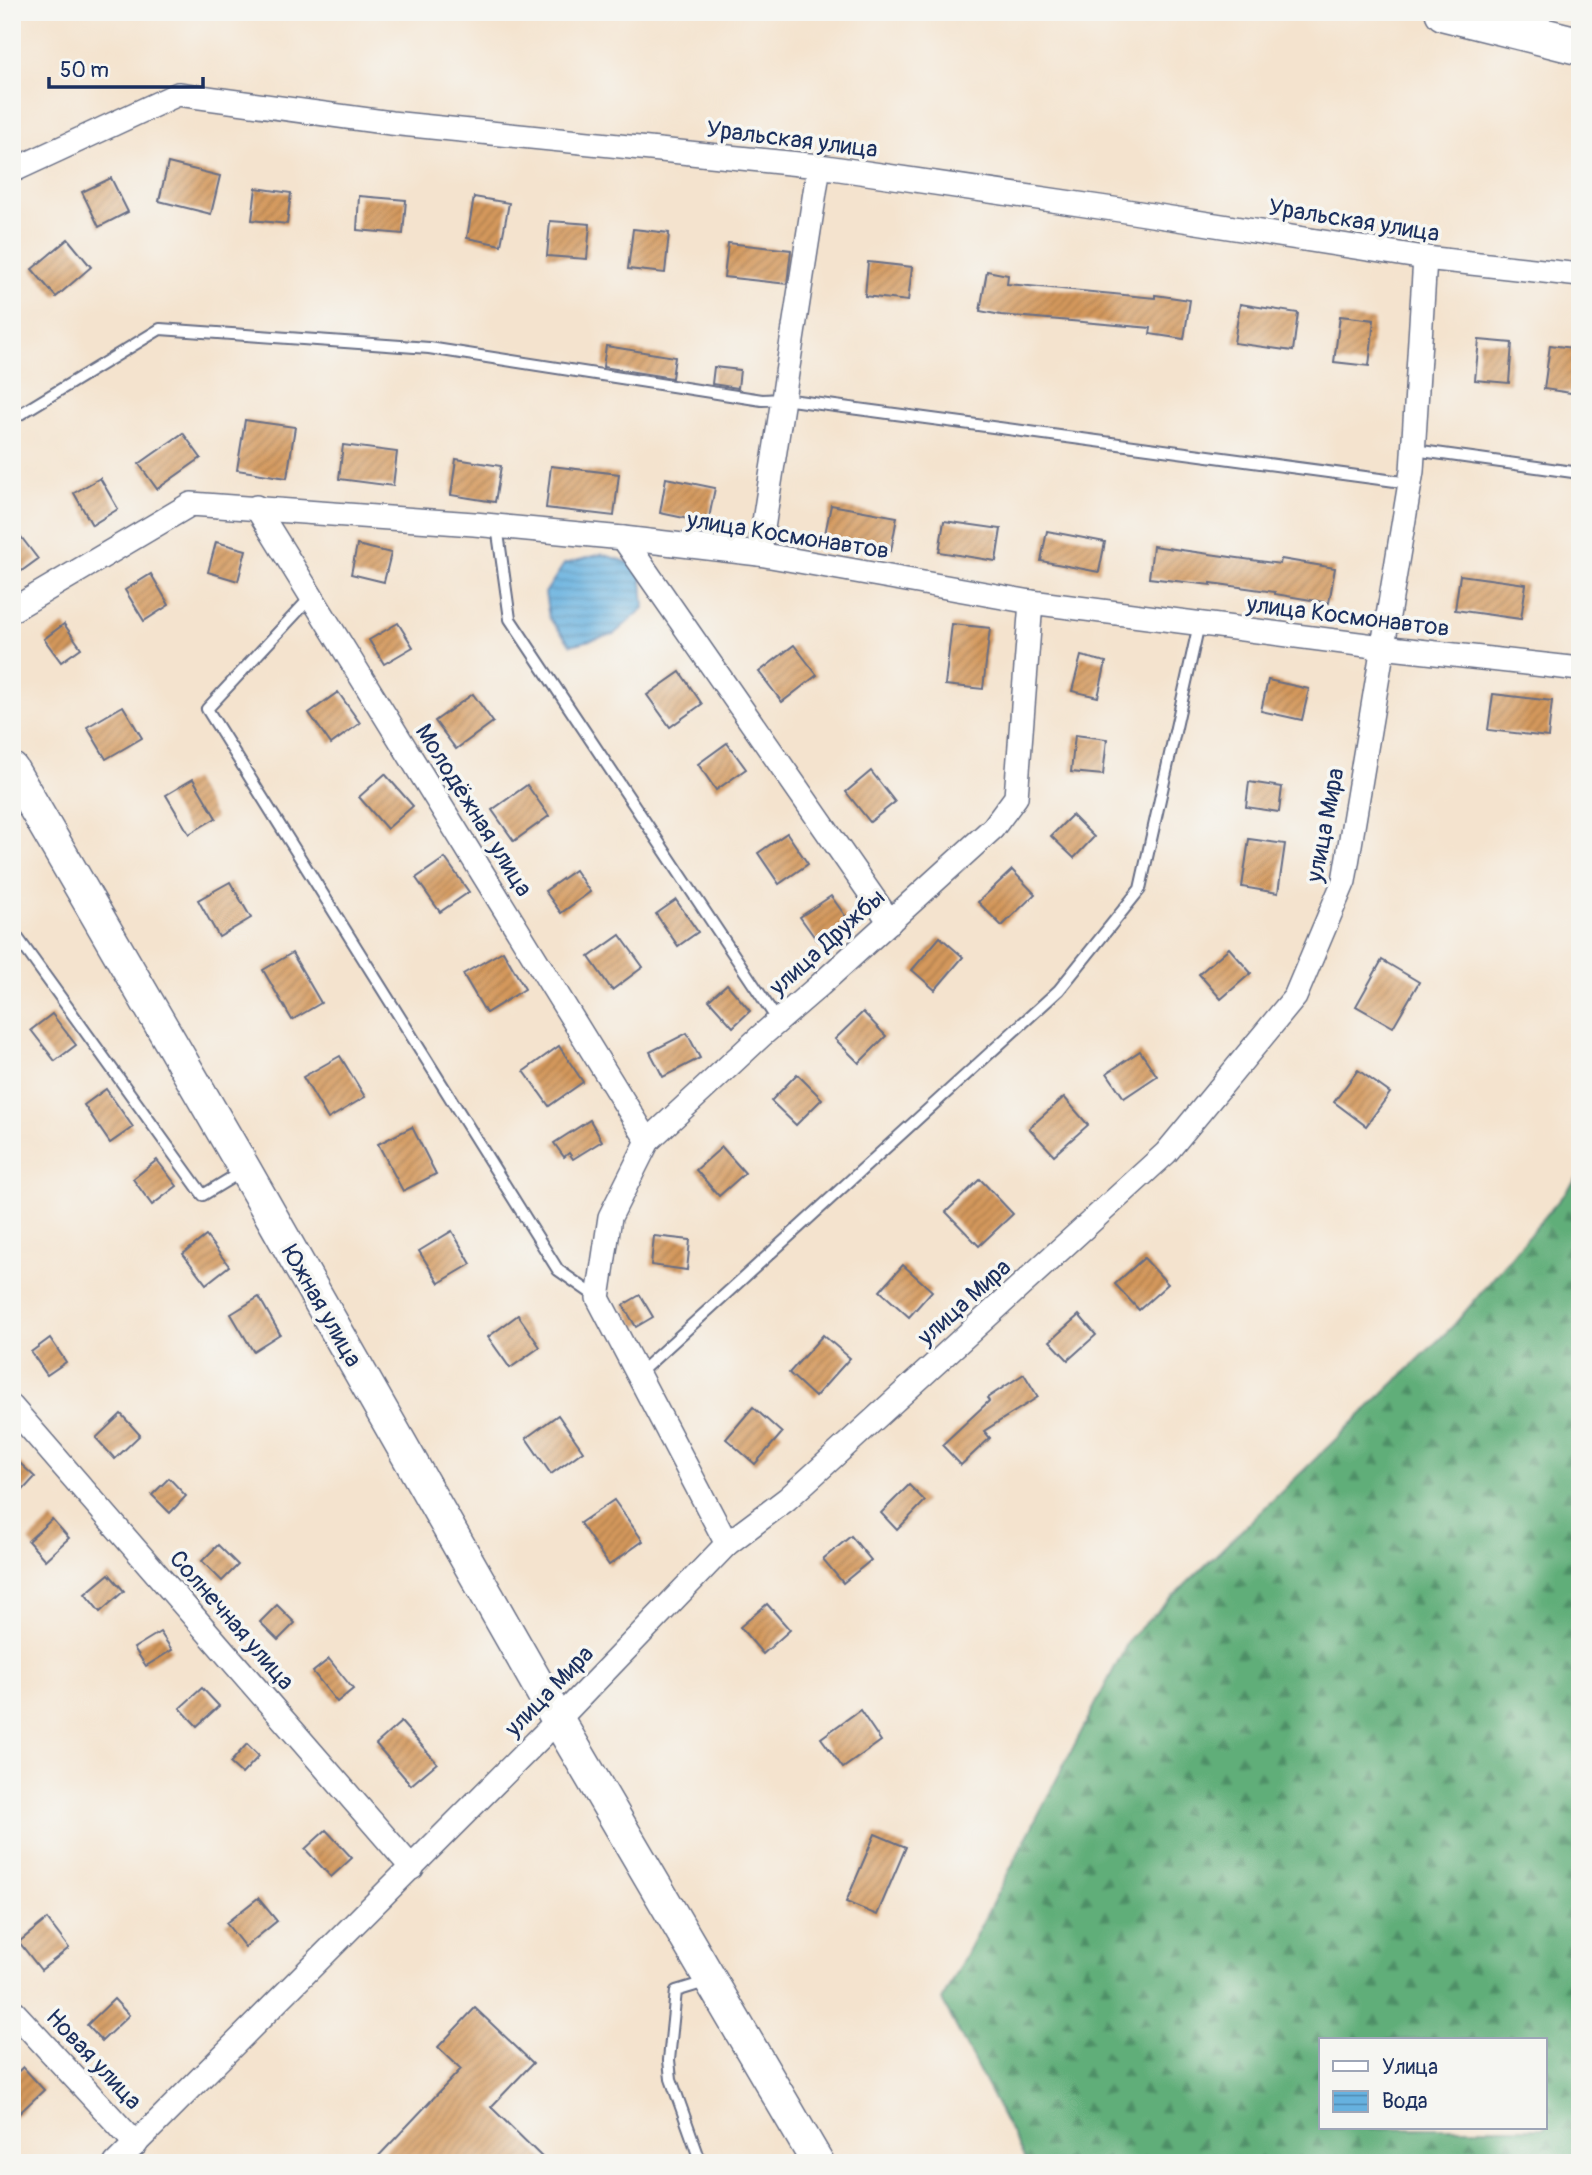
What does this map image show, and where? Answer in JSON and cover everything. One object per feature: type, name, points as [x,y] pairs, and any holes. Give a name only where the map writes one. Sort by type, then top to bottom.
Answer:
[{"type":"highway","points":[[1444,12],[1580,46]]},
{"type":"main road","name":"Южная улица","points":[[12,769],[558,1720],[818,2163]]},
{"type":"street","name":"Уральская улица","points":[[12,171],[177,93],[391,123],[819,166],[1425,258],[1580,275]]},
{"type":"street","points":[[759,554],[819,166]]},
{"type":"street","name":"улица Мира","points":[[116,2163],[412,1868],[727,1544],[786,1499],[1166,1153],[1296,997],[1344,881],[1410,483],[1425,258]]},
{"type":"street","name":"улица Космонавтов","points":[[12,610],[191,504],[497,526],[759,554],[1031,603],[1580,669]]},
{"type":"street","name":"Молодёжная улица","points":[[256,507],[648,1141]]},
{"type":"street","points":[[623,538],[890,922]]},
{"type":"street","name":"улица Дружбы","points":[[598,1298],[610,1217],[648,1141],[993,828],[1016,797],[1031,603]]},
{"type":"street","points":[[598,1298],[727,1544]]},
{"type":"street","name":"Солнечная улица","points":[[12,1407],[412,1868]]},
{"type":"street","name":"Новая улица","points":[[12,2010],[136,2144]]},
{"type":"lane","points":[[12,419],[160,328],[429,348],[762,401],[783,399],[1410,483]]},
{"type":"lane","points":[[1414,450],[1580,473]]},
{"type":"lane","points":[[497,526],[510,619],[778,1021]]},
{"type":"lane","points":[[311,597],[207,709],[558,1270],[598,1298]]},
{"type":"lane","points":[[638,1374],[1059,990],[1140,889],[1199,624]]},
{"type":"lane","points":[[12,930],[203,1195],[244,1170]]},
{"type":"lane","points":[[701,2163],[671,2079],[669,2060],[676,1991],[712,1980]]},
{"type":"green space","points":[[1580,1175],[1580,2163],[1027,2163],[942,2000],[1130,1638],[1454,1325]]},
{"type":"water","points":[[601,554],[641,566],[644,608],[614,634],[571,645],[549,618],[545,593],[564,564]]},
{"type":"building","points":[[168,163],[220,176],[211,214],[159,201]]},
{"type":"building","points":[[111,178],[128,212],[99,227],[82,192]]},
{"type":"building","points":[[256,188],[291,193],[287,224],[252,220]]},
{"type":"building","points":[[359,196],[406,200],[403,234],[357,230]]},
{"type":"building","points":[[474,197],[509,203],[501,245],[467,238]]},
{"type":"building","points":[[550,221],[590,224],[587,259],[547,256]]},
{"type":"building","points":[[633,229],[669,233],[665,273],[628,269]]},
{"type":"building","points":[[68,239],[91,267],[56,297],[32,269]]},
{"type":"building","points":[[728,243],[791,250],[787,284],[724,277]]},
{"type":"building","points":[[868,262],[912,267],[908,301],[865,296]]},
{"type":"building","points":[[987,271],[1008,275],[1007,284],[1190,300],[1184,339],[1150,334],[1151,328],[980,311]]},
{"type":"building","points":[[1240,304],[1298,313],[1293,351],[1234,343]]},
{"type":"building","points":[[1340,316],[1374,320],[1369,366],[1334,362]]},
{"type":"building","points":[[1479,340],[1512,343],[1509,383],[1475,380]]},
{"type":"building","points":[[1550,345],[1580,349],[1578,394],[1544,389]]},
{"type":"building","points":[[606,346],[675,357],[672,378],[603,367]]},
{"type":"building","points":[[714,367],[740,370],[738,388],[712,384]]},
{"type":"building","points":[[245,420],[295,427],[287,478],[237,470]]},
{"type":"building","points":[[183,433],[201,458],[157,489],[139,464]]},
{"type":"building","points":[[343,445],[397,452],[393,486],[339,479]]},
{"type":"building","points":[[456,459],[501,466],[495,502],[451,495]]},
{"type":"building","points":[[551,466],[619,474],[614,516],[546,508]]},
{"type":"building","points":[[100,478],[118,509],[92,525],[74,493]]},
{"type":"building","points":[[666,478],[715,488],[708,523],[660,513]]},
{"type":"building","points":[[831,505],[897,517],[891,551],[824,539]]},
{"type":"building","points":[[944,521],[1001,529],[996,561],[939,552]]},
{"type":"building","points":[[12,525],[38,559],[12,578]]},
{"type":"building","points":[[1047,531],[1105,542],[1099,572],[1041,561]]},
{"type":"building","points":[[216,542],[246,550],[238,581],[208,572]]},
{"type":"building","points":[[357,545],[391,553],[384,582],[351,574]]},
{"type":"building","points":[[1153,546],[1280,564],[1281,559],[1335,568],[1329,603],[1211,583],[1149,578]]},
{"type":"building","points":[[151,574],[169,605],[144,621],[125,590]]},
{"type":"building","points":[[1460,575],[1526,584],[1521,619],[1455,610]]},
{"type":"building","points":[[398,623],[413,647],[384,664],[369,640]]},
{"type":"building","points":[[64,624],[81,648],[61,662],[44,639]]},
{"type":"building","points":[[952,624],[990,628],[983,689],[945,685]]},
{"type":"building","points":[[794,645],[817,675],[782,702],[759,672]]},
{"type":"building","points":[[1081,656],[1106,662],[1098,697],[1072,691]]},
{"type":"building","points":[[680,672],[702,704],[670,727],[647,695]]},
{"type":"building","points":[[1268,680],[1309,689],[1302,720],[1261,711]]},
{"type":"building","points":[[338,692],[360,723],[331,744],[309,713]]},
{"type":"building","points":[[473,694],[493,722],[456,749],[435,721]]},
{"type":"building","points":[[1493,694],[1552,701],[1548,737],[1488,730]]},
{"type":"building","points":[[123,706],[142,738],[106,759],[87,727]]},
{"type":"building","points":[[1075,735],[1107,739],[1103,775],[1071,772]]},
{"type":"building","points":[[727,743],[746,769],[716,790],[698,764]]},
{"type":"building","points":[[871,771],[895,802],[870,822],[846,792]]},
{"type":"building","points":[[385,774],[413,806],[387,829],[359,797]]},
{"type":"building","points":[[193,779],[216,818],[189,834],[166,795]]},
{"type":"building","points":[[1249,782],[1282,787],[1279,812],[1246,807]]},
{"type":"building","points":[[527,785],[549,816],[514,841],[492,810]]},
{"type":"building","points":[[1072,815],[1094,837],[1074,858],[1051,836]]},
{"type":"building","points":[[787,833],[808,864],[779,884],[758,853]]},
{"type":"building","points":[[1249,839],[1285,844],[1278,893],[1242,887]]},
{"type":"building","points":[[445,858],[469,892],[440,912],[416,878]]},
{"type":"building","points":[[575,870],[590,892],[561,913],[545,891]]},
{"type":"building","points":[[1012,870],[1035,894],[1002,926],[978,902]]},
{"type":"building","points":[[230,882],[251,918],[219,937],[198,900]]},
{"type":"building","points":[[831,896],[849,921],[818,942],[800,917]]},
{"type":"building","points":[[676,900],[698,932],[678,946],[656,914]]},
{"type":"building","points":[[620,935],[643,967],[612,990],[589,957]]},
{"type":"building","points":[[940,937],[963,957],[935,990],[912,970]]},
{"type":"building","points":[[1229,948],[1251,973],[1221,999],[1199,974]]},
{"type":"building","points":[[503,951],[525,989],[486,1013],[463,974]]},
{"type":"building","points":[[292,953],[321,1003],[292,1020],[263,970]]},
{"type":"building","points":[[1382,960],[1419,982],[1393,1027],[1356,1006]]},
{"type":"building","points":[[727,984],[750,1011],[733,1027],[709,1000]]},
{"type":"building","points":[[863,1012],[886,1036],[859,1063],[835,1039]]},
{"type":"building","points":[[52,1014],[76,1045],[55,1061],[31,1030]]},
{"type":"building","points":[[687,1033],[700,1058],[663,1077],[650,1052]]},
{"type":"building","points":[[559,1046],[583,1082],[549,1106],[524,1071]]},
{"type":"building","points":[[1140,1051],[1157,1076],[1124,1098],[1107,1073]]},
{"type":"building","points":[[340,1056],[365,1097],[328,1119],[303,1077]]},
{"type":"building","points":[[1358,1070],[1390,1093],[1366,1126],[1334,1102]]},
{"type":"building","points":[[797,1074],[822,1099],[796,1125],[771,1101]]},
{"type":"building","points":[[106,1089],[133,1127],[110,1143],[84,1105]]},
{"type":"building","points":[[1064,1097],[1088,1125],[1054,1155],[1029,1128]]},
{"type":"building","points":[[590,1120],[602,1141],[573,1159],[569,1153],[564,1157],[554,1143]]},
{"type":"building","points":[[412,1127],[436,1174],[403,1191],[378,1144]]},
{"type":"building","points":[[722,1147],[745,1173],[719,1196],[696,1170]]},
{"type":"building","points":[[157,1160],[177,1186],[152,1205],[133,1179]]},
{"type":"building","points":[[980,1179],[1013,1214],[979,1246],[946,1212]]},
{"type":"building","points":[[452,1231],[471,1264],[439,1283],[419,1251]]},
{"type":"building","points":[[206,1236],[229,1266],[206,1284],[183,1254]]},
{"type":"building","points":[[654,1236],[690,1240],[687,1270],[651,1265]]},
{"type":"building","points":[[1144,1258],[1168,1284],[1139,1310],[1115,1284]]},
{"type":"building","points":[[903,1265],[932,1291],[909,1317],[880,1291]]},
{"type":"building","points":[[640,1295],[653,1317],[636,1327],[623,1305]]},
{"type":"building","points":[[259,1297],[280,1334],[253,1351],[231,1314]]},
{"type":"building","points":[[518,1315],[540,1347],[510,1368],[488,1337]]},
{"type":"building","points":[[1079,1315],[1096,1335],[1068,1360],[1050,1341]]},
{"type":"building","points":[[823,1335],[850,1358],[815,1397],[789,1373]]},
{"type":"building","points":[[50,1338],[66,1362],[47,1375],[31,1352]]},
{"type":"building","points":[[1024,1374],[1038,1397],[984,1431],[990,1438],[961,1465],[942,1445],[989,1401],[987,1398]]},
{"type":"building","points":[[753,1407],[782,1433],[755,1464],[726,1439]]},
{"type":"building","points":[[121,1414],[140,1435],[115,1459],[96,1438]]},
{"type":"building","points":[[558,1415],[583,1451],[551,1474],[526,1438]]},
{"type":"building","points":[[12,1456],[35,1477],[12,1502]]},
{"type":"building","points":[[169,1478],[186,1496],[170,1513],[152,1495]]},
{"type":"building","points":[[909,1485],[925,1501],[897,1530],[881,1513]]},
{"type":"building","points":[[614,1500],[643,1541],[609,1565],[580,1523]]},
{"type":"building","points":[[52,1519],[69,1538],[45,1560],[28,1541]]},
{"type":"building","points":[[851,1536],[871,1560],[843,1583],[823,1559]]},
{"type":"building","points":[[218,1545],[238,1565],[222,1581],[202,1561]]},
{"type":"building","points":[[109,1574],[124,1591],[100,1612],[85,1594]]},
{"type":"building","points":[[767,1604],[790,1630],[763,1654],[740,1627]]},
{"type":"building","points":[[277,1605],[295,1623],[278,1640],[260,1622]]},
{"type":"building","points":[[160,1632],[172,1650],[146,1666],[134,1648]]},
{"type":"building","points":[[329,1659],[353,1689],[337,1702],[313,1672]]},
{"type":"building","points":[[202,1688],[219,1706],[197,1726],[180,1708]]},
{"type":"building","points":[[860,1710],[881,1741],[843,1768],[821,1738]]},
{"type":"building","points":[[401,1722],[437,1763],[411,1785],[376,1744]]},
{"type":"building","points":[[247,1744],[259,1756],[242,1774],[230,1763]]},
{"type":"building","points":[[326,1830],[352,1858],[331,1877],[305,1849]]},
{"type":"building","points":[[875,1834],[906,1847],[877,1915],[846,1902]]},
{"type":"building","points":[[258,1898],[277,1921],[245,1947],[226,1923]]},
{"type":"building","points":[[47,1919],[69,1948],[41,1970],[19,1942]]},
{"type":"building","points":[[114,1999],[129,2015],[102,2041],[87,2025]]},
{"type":"building","points":[[475,2008],[533,2063],[491,2107],[548,2163],[372,2163],[461,2069],[438,2047]]},
{"type":"building","points":[[23,2067],[44,2090],[12,2120],[12,2077]]}]
